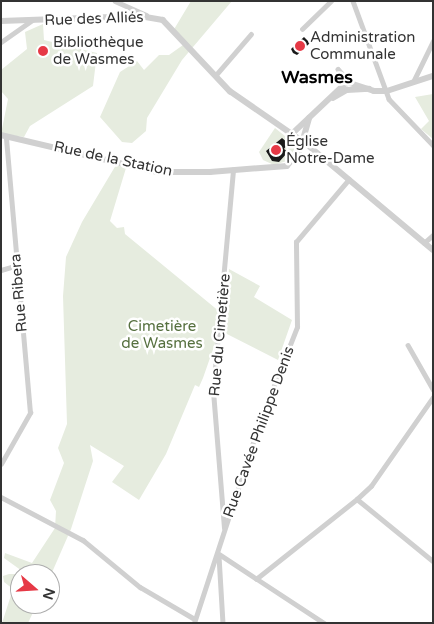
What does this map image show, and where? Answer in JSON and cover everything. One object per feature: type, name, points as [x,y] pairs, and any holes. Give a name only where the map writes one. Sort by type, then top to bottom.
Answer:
[{"type":"street","points":[[115,1],[148,16]]},
{"type":"street","points":[[302,29],[331,1]]},
{"type":"street","points":[[353,1],[392,102],[433,145]]},
{"type":"street","name":"Rue des Alliés","points":[[1,21],[148,16],[167,24],[214,77],[292,134],[302,145]]},
{"type":"street","points":[[1,42],[33,20]]},
{"type":"street","points":[[214,77],[252,34]]},
{"type":"street","points":[[414,80],[433,41]]},
{"type":"street","points":[[292,134],[349,86],[387,91],[414,80],[433,76]]},
{"type":"street","points":[[309,118],[302,145],[311,149],[349,179],[433,250]]},
{"type":"street","name":"Rue de la Station","points":[[4,136],[158,172],[287,166],[302,145]]},
{"type":"street","name":"Rue Ribera","points":[[1,464],[30,413],[4,136]]},
{"type":"street","name":"Rue du Cimetière","points":[[224,530],[213,390],[233,170]]},
{"type":"street","name":"Rue Cavée Philippe Denis","points":[[219,554],[224,530],[271,388],[298,326],[296,242],[349,179]]},
{"type":"street","points":[[424,243],[433,235]]},
{"type":"street","points":[[1,270],[15,266]]},
{"type":"street","points":[[408,345],[433,388]]},
{"type":"street","points":[[256,579],[371,486],[433,397]]},
{"type":"street","points":[[1,497],[55,528],[68,533],[140,587],[193,620],[219,554]]},
{"type":"street","points":[[357,499],[433,561]]},
{"type":"street","points":[[219,554],[324,623]]},
{"type":"street","points":[[219,554],[223,623]]},
{"type":"green space","points":[[191,1],[232,1],[182,60],[147,118],[146,131],[132,143],[122,142],[100,117],[120,72],[137,61],[144,70],[159,55],[169,55],[183,45],[173,31]]},
{"type":"green space","points":[[43,24],[44,40],[97,53],[93,86],[30,126],[24,137],[1,134],[8,99],[1,91],[1,70],[27,49],[25,32]]},
{"type":"green space","points":[[433,94],[433,139],[421,129],[429,121],[415,97]]},
{"type":"green space","points":[[275,128],[296,145],[290,160],[274,165],[263,160],[259,152]]},
{"type":"green space","points":[[116,165],[126,168],[110,221],[117,228],[124,227],[125,234],[220,312],[217,338],[199,387],[195,385],[166,454],[139,500],[112,482],[124,466],[90,445],[93,461],[71,529],[56,564],[12,564],[4,558],[5,553],[32,563],[55,528],[56,511],[50,500],[64,463],[58,448],[67,424],[63,296],[66,257],[82,222]]},
{"type":"green space","name":"Cimetière de Wasmes","points":[[229,269],[260,286],[254,297],[292,320],[278,360],[223,332]]},
{"type":"green space","points":[[10,574],[10,587],[4,582],[3,576]]},
{"type":"green space","points":[[10,598],[10,614],[32,614],[28,623],[2,623]]},
{"type":"building","name":"Administration Communale","points":[[304,37],[310,43],[297,55],[293,53],[291,49]]},
{"type":"building","name":"Église Notre-Dame","points":[[282,138],[288,143],[284,149],[288,152],[279,162],[272,161],[266,151]]},
{"type":"place","name":"Administration Communale","points":[[300,46]]},
{"type":"place","name":"Bibliothèque de Wasmes","points":[[43,51]]},
{"type":"place","name":"Église Notre-Dame","points":[[276,150]]},
{"type":"district","name":"Wasmes","points":[[317,77]]}]
